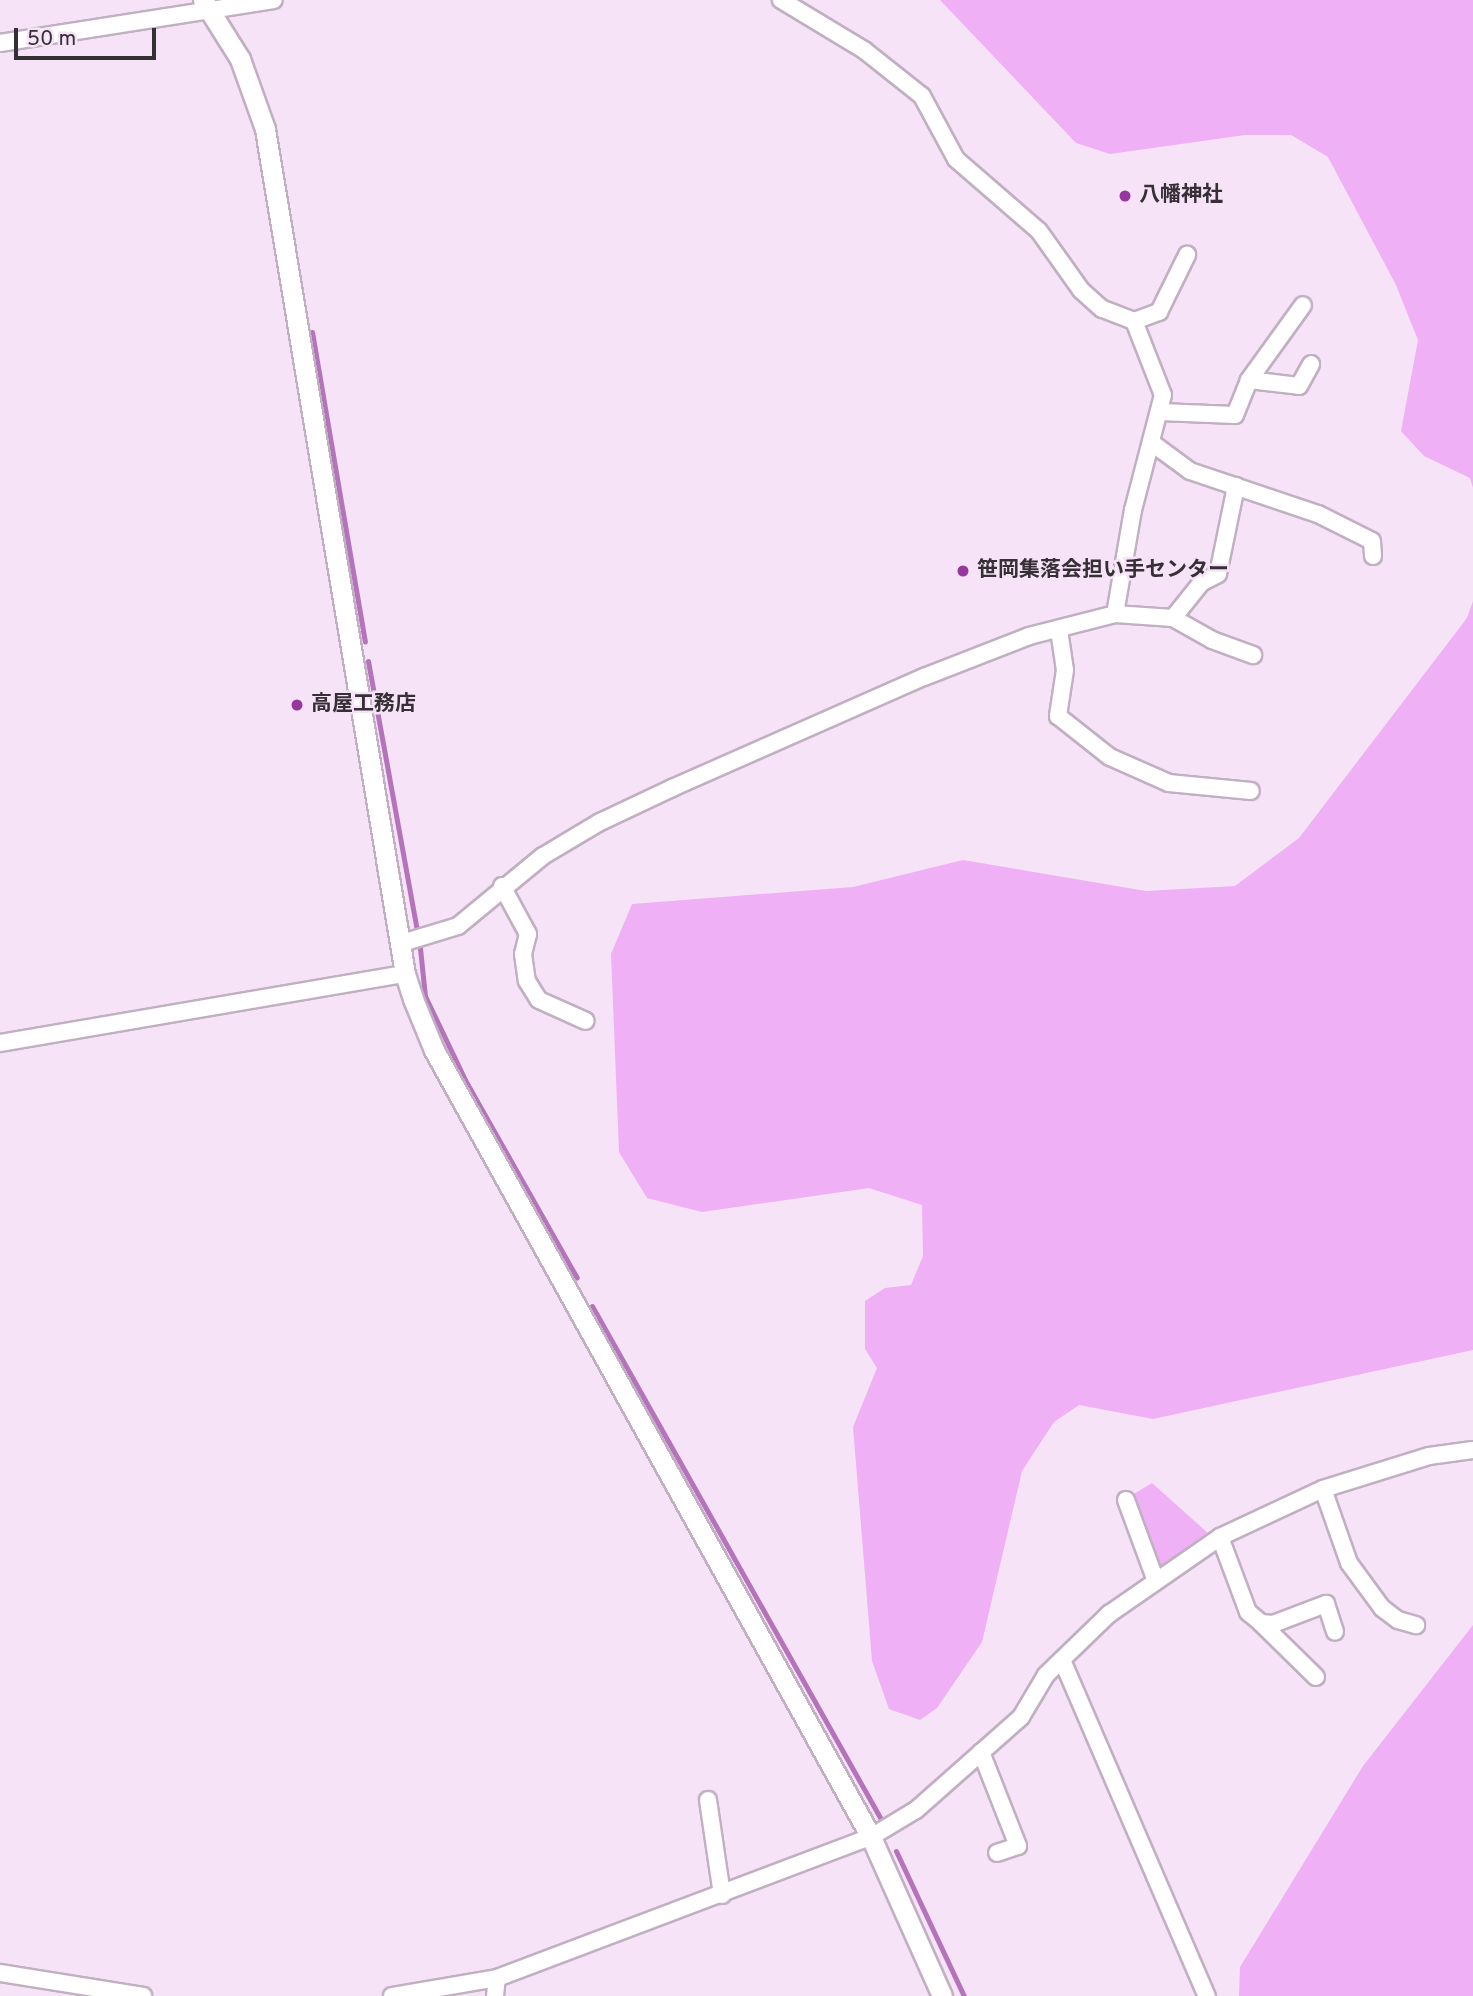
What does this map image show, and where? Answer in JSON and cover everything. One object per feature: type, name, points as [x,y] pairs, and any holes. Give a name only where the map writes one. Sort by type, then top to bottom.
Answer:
[{"type":"street","points":[[0,43],[208,4],[274,0]]},
{"type":"street","points":[[780,0],[864,50],[922,96],[956,159],[1039,230],[1081,290],[1102,309],[1134,321],[1158,312],[1186,256]]},
{"type":"street","points":[[208,4],[240,59],[265,129],[402,943],[405,974],[440,1061],[871,1837],[942,1996]]},
{"type":"street","points":[[1160,411],[1235,415],[1249,380],[1303,305]]},
{"type":"street","points":[[1115,614],[1133,510],[1163,395],[1134,321]]},
{"type":"street","points":[[1249,380],[1299,386],[1311,364]]},
{"type":"street","points":[[1152,443],[1190,471],[1318,514],[1373,541],[1373,556]]},
{"type":"street","points":[[1173,618],[1201,583],[1218,574],[1236,486]]},
{"type":"street","points":[[402,943],[458,926],[502,886],[600,822],[924,677],[1059,630],[1115,614],[1173,618],[1212,640],[1253,655]]},
{"type":"street","points":[[1059,630],[1065,670],[1058,716],[1110,757],[1169,783],[1251,792]]},
{"type":"street","points":[[502,886],[527,934],[523,954],[527,981],[539,1000],[586,1021]]},
{"type":"street","points":[[0,1043],[405,974]]},
{"type":"street","points":[[392,1996],[497,1978],[871,1837],[916,1810],[1021,1717],[1046,1675],[1109,1614],[1220,1537],[1323,1489],[1429,1456],[1473,1450]]},
{"type":"street","points":[[1323,1489],[1349,1563],[1382,1608],[1398,1620],[1416,1625]]},
{"type":"street","points":[[1126,1500],[1156,1581]]},
{"type":"street","points":[[1220,1537],[1248,1612],[1317,1677]]},
{"type":"street","points":[[1261,1623],[1273,1624],[1326,1604],[1335,1632]]},
{"type":"street","points":[[1062,1660],[1207,1996]]},
{"type":"street","points":[[981,1752],[1018,1846],[998,1853]]},
{"type":"street","points":[[708,1800],[722,1895]]},
{"type":"street","points":[[0,1973],[143,1996]]},
{"type":"street","points":[[495,1996],[497,1978]]},
{"type":"shaded area","points":[[940,0],[1473,0],[1473,488],[1470,478],[1424,456],[1401,431],[1418,340],[1396,285],[1328,157],[1291,135],[1245,135],[1110,154],[1076,143]]},
{"type":"shaded area","points":[[1473,601],[1473,1350],[1153,1419],[1079,1405],[1054,1422],[1022,1471],[982,1642],[937,1708],[920,1720],[889,1709],[872,1661],[853,1427],[877,1368],[865,1349],[865,1301],[885,1288],[911,1285],[923,1256],[922,1205],[869,1188],[702,1212],[647,1198],[619,1152],[611,954],[632,904],[853,887],[963,860],[1146,891],[1235,886],[1299,838],[1467,618]]},
{"type":"shaded area","points":[[1152,1483],[1209,1534],[1163,1572],[1132,1495]]},
{"type":"shaded area","points":[[1473,1625],[1473,1996],[1239,1996],[1240,1967],[1363,1766]]},
{"type":"waterway","points":[[312,332],[365,642]]},
{"type":"waterway","points":[[368,661],[417,931]]},
{"type":"waterway","points":[[420,948],[425,996],[465,1080],[577,1278]]},
{"type":"waterway","points":[[592,1306],[881,1819]]},
{"type":"waterway","points":[[896,1851],[964,1996]]},
{"type":"place","name":"八幡神社","points":[[1125,196]]},
{"type":"place","name":"笹岡集落会担い手センター","points":[[963,571]]},
{"type":"place","name":"高屋工務店","points":[[297,705]]}]
